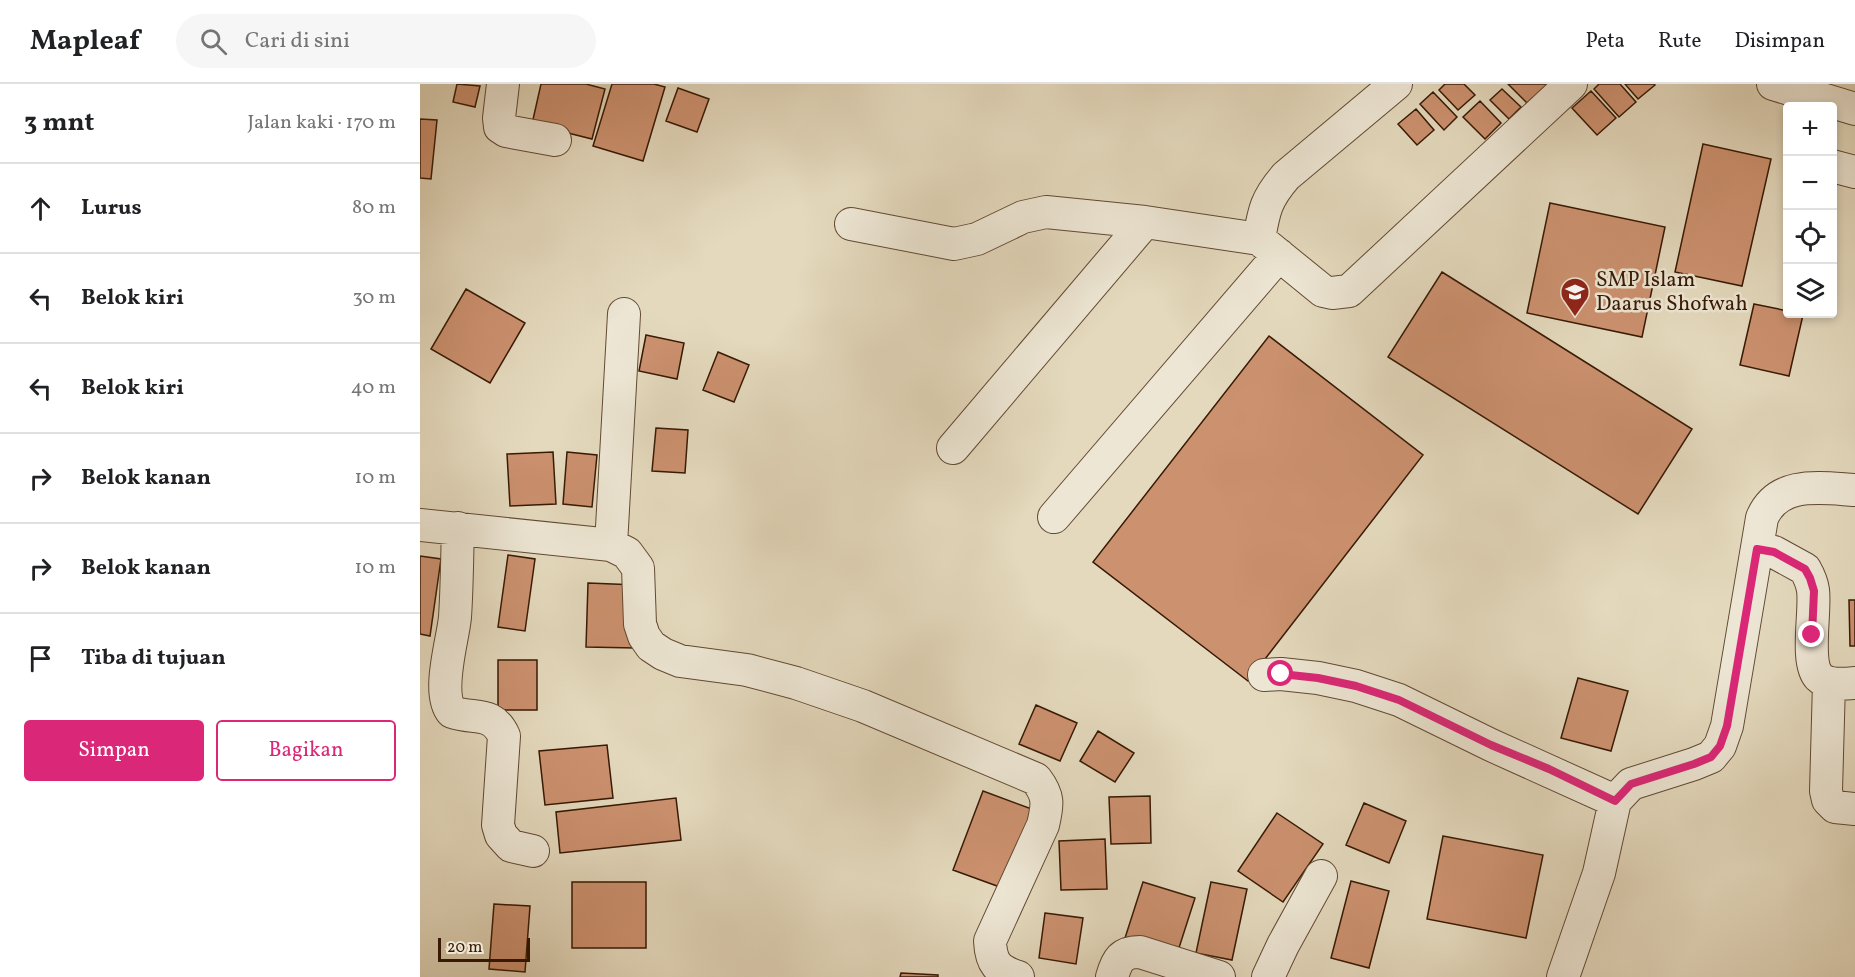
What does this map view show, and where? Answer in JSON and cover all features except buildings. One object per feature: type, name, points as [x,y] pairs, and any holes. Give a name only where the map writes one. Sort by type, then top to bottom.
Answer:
[{"type":"street","points":[[503,84],[500,127],[506,131],[555,140]]},
{"type":"street","points":[[1054,517],[1269,247],[1264,211],[1272,193],[1286,176],[1396,84]]},
{"type":"street","points":[[851,224],[954,244],[971,241],[1023,217],[1046,212],[1145,222],[1269,247],[1323,291],[1332,293],[1349,291],[1571,84]]},
{"type":"street","points":[[1773,84],[1855,109]]},
{"type":"street","points":[[1837,167],[1855,172]]},
{"type":"street","points":[[953,448],[1145,222]]},
{"type":"street","points":[[611,544],[624,314]]},
{"type":"street","points":[[1563,977],[1599,873],[1615,801],[1631,784],[1711,757],[1720,746],[1727,726],[1762,518],[1767,507],[1776,498],[1791,491],[1810,487],[1855,490]]},
{"type":"street","points":[[420,525],[611,544],[627,553],[638,568],[640,624],[651,646],[663,654],[680,661],[747,670],[796,683],[863,706],[1036,779],[1046,792],[1047,808],[1043,825],[990,941],[991,957],[1002,972],[1018,977]]},
{"type":"street","points":[[458,528],[455,619],[446,670],[447,704],[452,712],[489,718],[499,726],[504,736],[498,825],[500,832],[511,846],[533,851]]},
{"type":"street","points":[[1757,549],[1766,549],[1780,555],[1805,569],[1810,578],[1814,591],[1814,663],[1818,677],[1842,683],[1826,791],[1828,800],[1835,807],[1855,809]]},
{"type":"street","points":[[1264,675],[1281,674],[1318,678],[1356,686],[1399,700],[1615,801]]},
{"type":"street","points":[[1268,977],[1321,876]]},
{"type":"street","points":[[1112,977],[1116,963],[1122,956],[1140,952],[1220,977]]},
{"type":"place","name":"SMP Islam Daarus Shofwah","points":[[1575,318]]},
{"type":"route","points":[[1281,674],[1318,678],[1356,686],[1399,700],[1615,801],[1631,784],[1711,757],[1720,746],[1727,726],[1757,549],[1774,552],[1805,569],[1814,591],[1812,635]]}]
